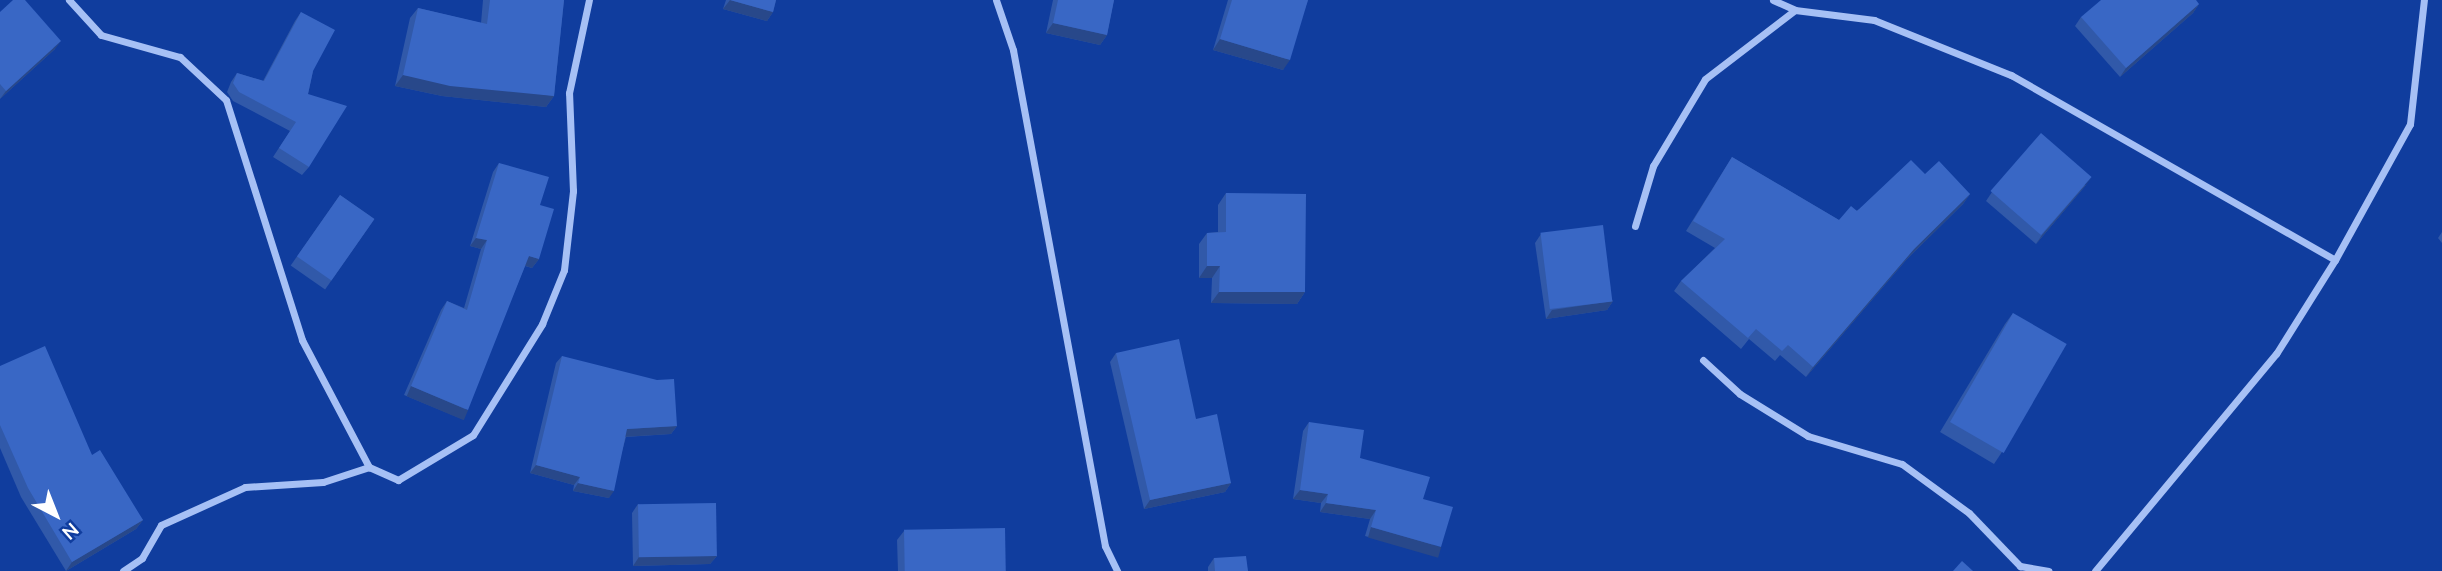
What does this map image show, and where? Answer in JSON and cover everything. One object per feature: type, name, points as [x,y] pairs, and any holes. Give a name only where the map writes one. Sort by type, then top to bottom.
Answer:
[{"type":"street","points":[[69,0],[102,35],[180,57],[226,100],[302,340],[369,467],[398,480],[473,435],[542,324],[564,270],[573,191],[569,93],[589,0]]},
{"type":"street","points":[[996,0],[1013,50],[1105,546],[1117,571]]},
{"type":"street","points":[[1773,0],[1796,10],[1874,20],[2011,75],[2335,260]]},
{"type":"street","points":[[2095,571],[2276,354],[2335,260],[2410,124],[2424,0]]},
{"type":"street","points":[[1635,226],[1653,166],[1705,79],[1796,10]]},
{"type":"street","points":[[1703,360],[1740,394],[1808,436],[1902,464],[1969,513],[2020,566],[2049,571]]},
{"type":"street","points":[[123,571],[142,558],[161,525],[245,487],[323,482],[369,467]]},
{"type":"building","points":[[13,0],[25,0],[61,41],[6,91],[0,84],[0,12]]},
{"type":"building","points":[[490,0],[564,0],[554,96],[450,86],[403,75],[418,8],[487,24]]},
{"type":"building","points":[[730,0],[776,0],[773,12]]},
{"type":"building","points":[[1058,0],[1114,0],[1107,35],[1053,23]]},
{"type":"building","points":[[1232,0],[1308,0],[1290,60],[1220,39]]},
{"type":"building","points":[[2101,0],[2196,0],[2199,4],[2126,68],[2081,17]]},
{"type":"building","points":[[301,12],[335,30],[313,71],[308,94],[347,106],[309,167],[279,148],[296,122],[239,92],[233,83],[237,73],[264,81]]},
{"type":"building","points":[[2041,133],[2092,177],[2041,235],[1990,191]]},
{"type":"building","points":[[1732,157],[1839,220],[1851,206],[1857,211],[1911,160],[1925,174],[1939,161],[1970,194],[1914,249],[1813,367],[1788,345],[1782,351],[1756,329],[1748,338],[1681,281],[1725,239],[1693,221]]},
{"type":"building","points":[[499,163],[549,177],[540,205],[554,209],[539,259],[529,256],[468,410],[411,386],[447,301],[467,310],[487,240],[476,238]]},
{"type":"building","points":[[1226,193],[1306,194],[1305,292],[1219,292],[1220,266],[1207,266],[1207,233],[1226,232]]},
{"type":"building","points":[[340,195],[374,219],[331,281],[297,256]]},
{"type":"building","points":[[1603,225],[1612,301],[1550,309],[1540,233]]},
{"type":"building","points":[[2013,313],[2067,344],[2004,453],[1950,422]]},
{"type":"building","points":[[1179,339],[1196,419],[1217,414],[1231,483],[1150,500],[1116,353]]},
{"type":"building","points":[[45,346],[92,455],[100,450],[143,520],[72,562],[28,488],[0,425],[0,366]]},
{"type":"building","points":[[562,356],[657,380],[674,379],[677,426],[627,429],[614,491],[578,483],[580,477],[536,465]]},
{"type":"building","points":[[1309,422],[1364,430],[1360,458],[1430,477],[1423,499],[1453,507],[1441,547],[1371,527],[1376,510],[1326,503],[1328,494],[1300,490]]},
{"type":"building","points":[[716,503],[717,556],[639,557],[638,504]]},
{"type":"building","points":[[1005,528],[1006,571],[905,571],[904,530]]},
{"type":"building","points":[[1246,556],[1248,571],[1215,571],[1214,558]]},
{"type":"building","points":[[1962,561],[1973,571],[1953,571]]}]
